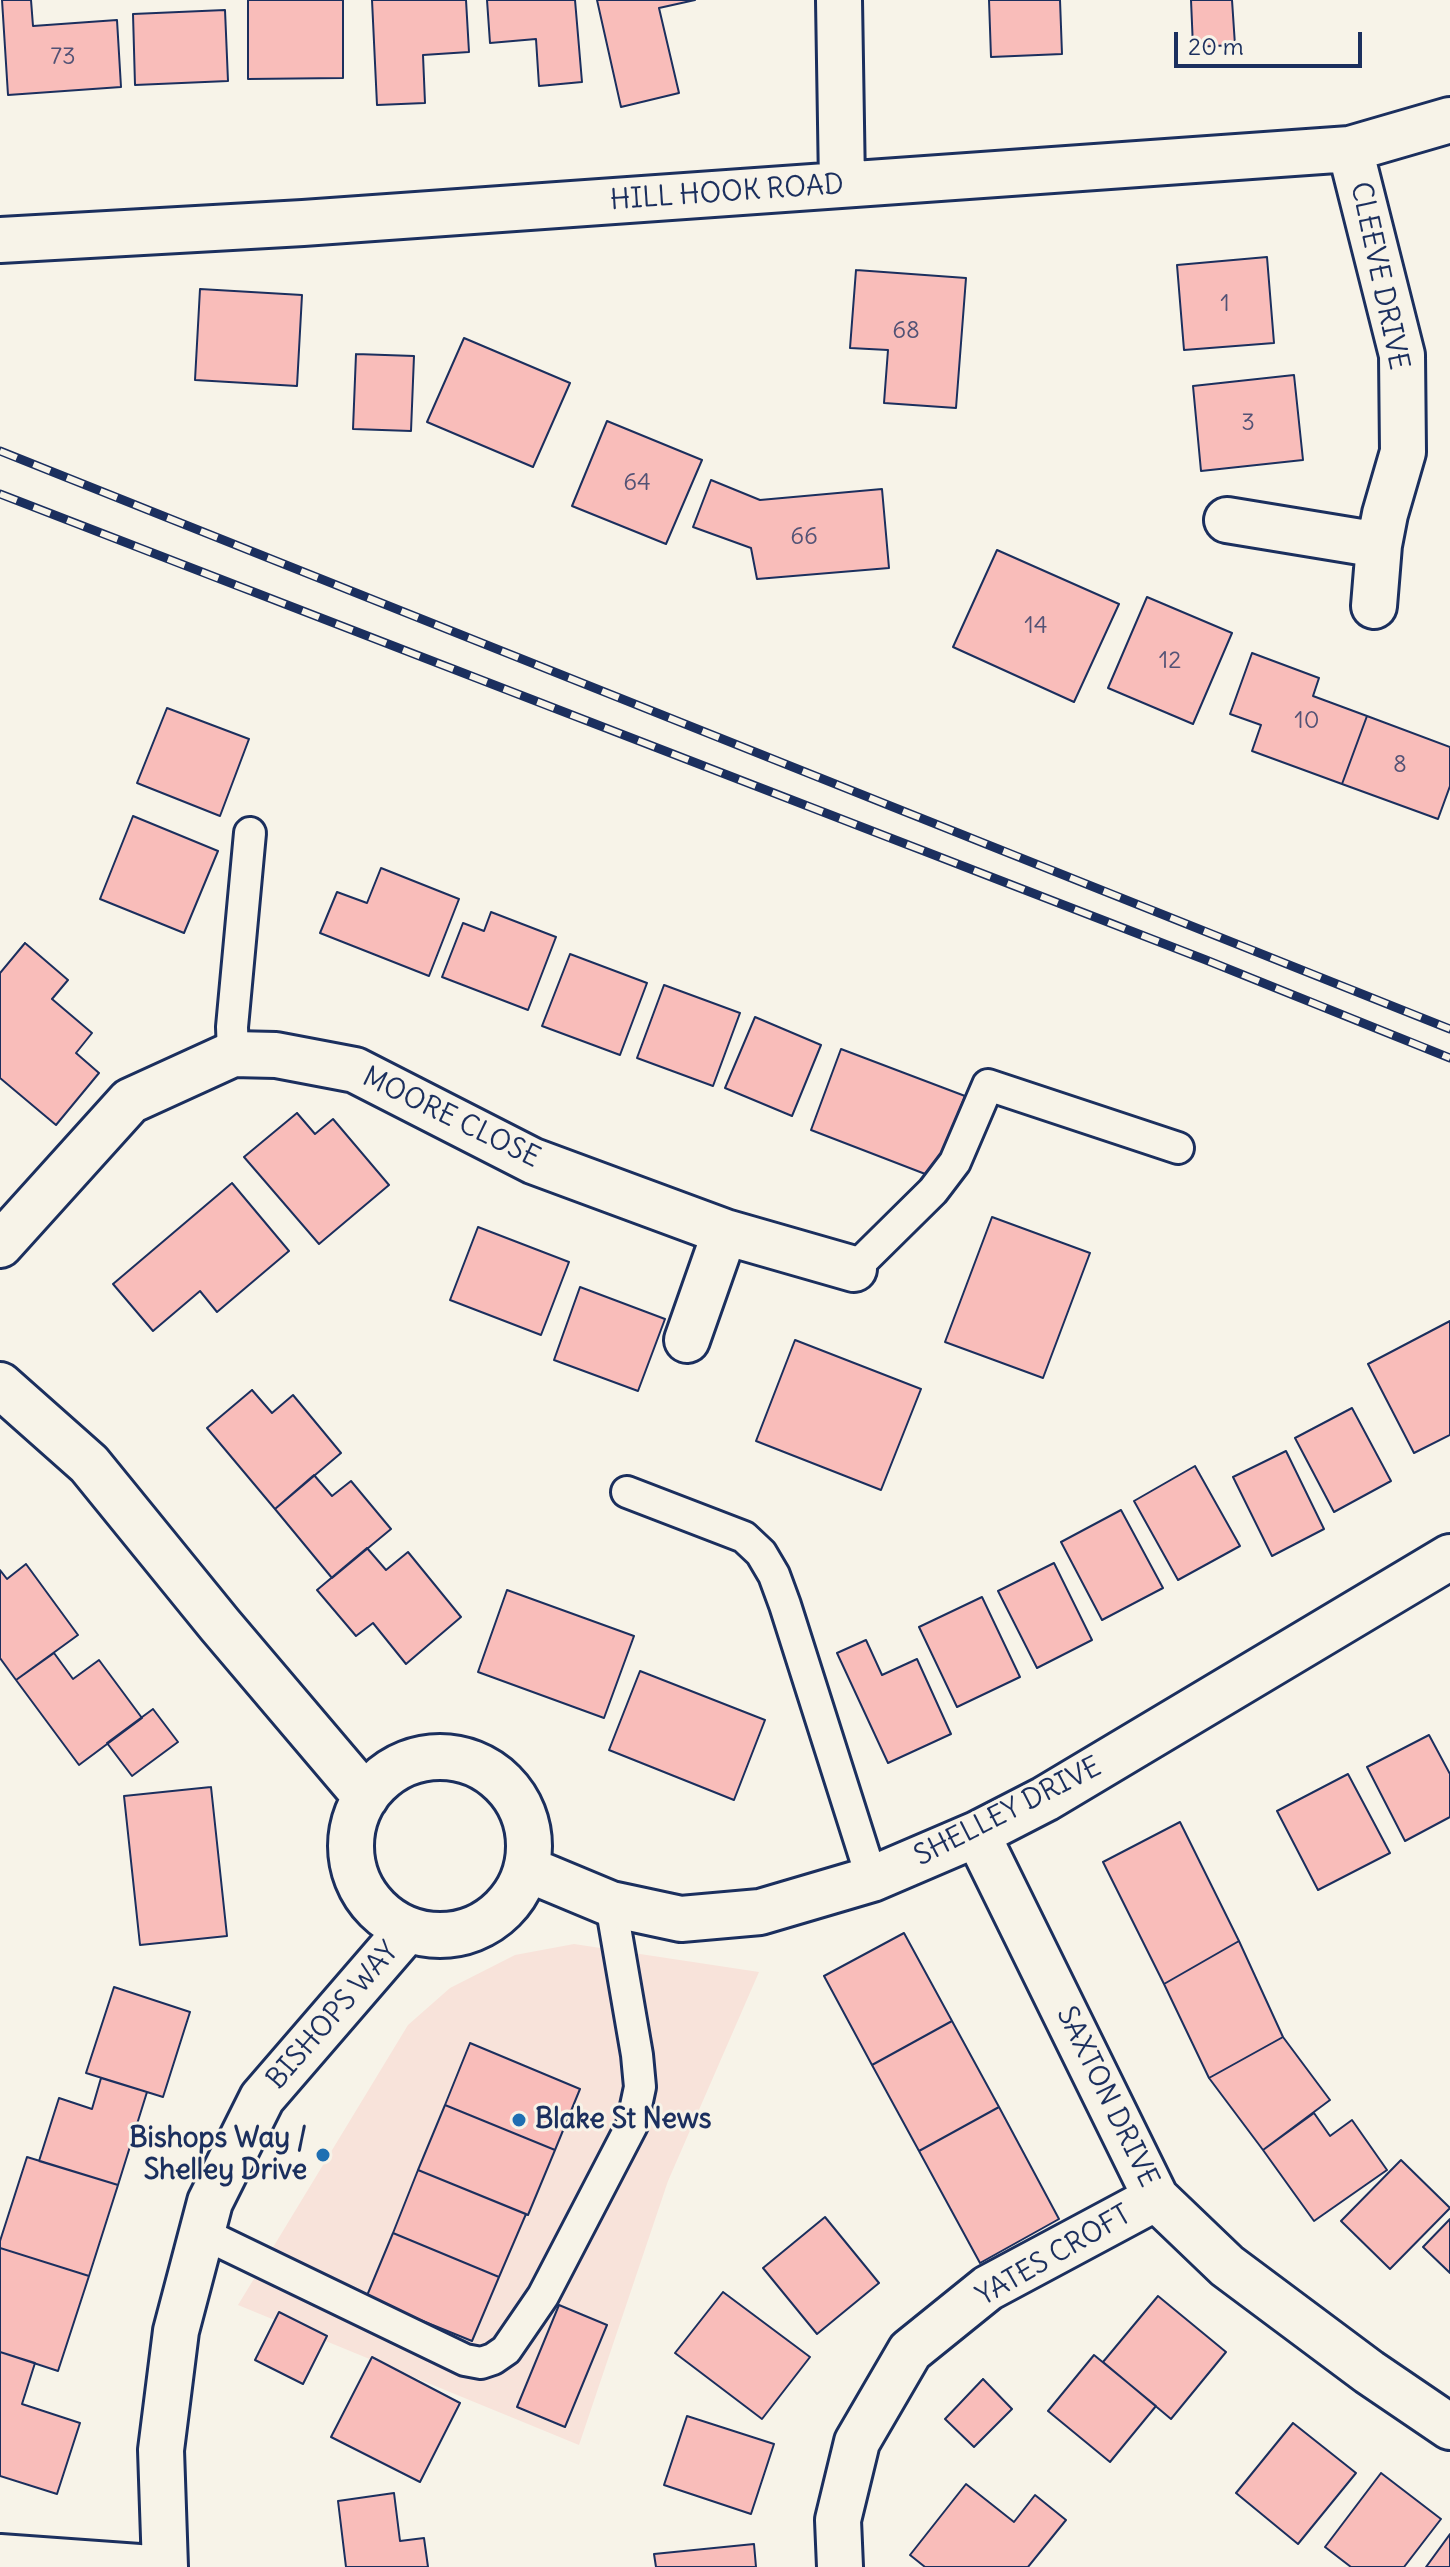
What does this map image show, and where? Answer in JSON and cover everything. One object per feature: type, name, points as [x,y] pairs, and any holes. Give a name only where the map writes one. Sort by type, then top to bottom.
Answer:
[{"type":"street","points":[[839,0],[842,184]]},
{"type":"street","name":"HILL HOOK ROAD","points":[[0,240],[319,222],[1350,149],[1450,120]]},
{"type":"street","name":"CLEEVE DRIVE","points":[[1350,149],[1402,355],[1403,452],[1379,545],[1374,606]]},
{"type":"street","points":[[1227,520],[1379,545]]},
{"type":"street","name":"MOORE CLOSE","points":[[0,1245],[130,1101],[233,1054],[276,1055],[355,1070],[533,1161],[725,1232],[854,1269]]},
{"type":"street","points":[[687,1340],[725,1232]]},
{"type":"street","points":[[0,1385],[89,1464],[366,1797]]},
{"type":"street","name":"SHELLEY DRIVE","points":[[527,1869],[611,1904],[681,1919],[760,1912],[872,1879],[977,1834],[1045,1799],[1450,1557]]},
{"type":"street","points":[[437,1757],[477,1765],[500,1779],[521,1808],[530,1844],[527,1869],[519,1890],[487,1923],[471,1931],[430,1936],[407,1930],[389,1920],[377,1910],[356,1877],[352,1859],[355,1817],[366,1797],[383,1778],[412,1762],[437,1757]]},
{"type":"street","name":"SAXTON DRIVE","points":[[977,1834],[1156,2198],[1227,2266],[1369,2372],[1450,2427]]},
{"type":"street","name":"BISHOPS WAY","points":[[165,2567],[161,2450],[176,2331],[210,2202],[262,2098],[407,1930]]},
{"type":"street","name":"YATES CROFT","points":[[840,2567],[838,2520],[857,2442],[910,2351],[988,2288],[1156,2198]]},
{"type":"street","points":[[0,2557],[139,2567]]},
{"type":"lane","points":[[233,1054],[232,1027],[250,833]]},
{"type":"lane","points":[[854,1269],[933,1191],[955,1162],[988,1085],[1178,1148]]},
{"type":"lane","points":[[627,1492],[744,1537],[761,1553],[774,1575],[785,1605],[872,1879]]},
{"type":"lane","points":[[202,2233],[465,2360],[481,2363],[506,2350],[543,2296],[632,2125],[640,2087],[637,2055],[611,1904]]},
{"type":"shaded area","points":[[574,1944],[759,1972],[668,2181],[579,2445],[238,2305],[408,2025],[450,1988],[515,1955]]},
{"type":"building","points":[[2,0],[31,0],[33,26],[117,20],[121,87],[8,95]]},
{"type":"building","points":[[248,0],[343,0],[343,78],[248,79]]},
{"type":"building","points":[[372,0],[466,0],[469,52],[423,55],[425,103],[377,105]]},
{"type":"building","points":[[487,0],[575,0],[582,82],[539,86],[536,39],[490,43]]},
{"type":"building","points":[[597,0],[695,0],[659,8],[679,93],[621,107]]},
{"type":"building","points":[[989,0],[1060,0],[1062,54],[991,57]]},
{"type":"building","points":[[1191,0],[1232,0],[1235,45],[1193,47]]},
{"type":"building","points":[[225,10],[228,81],[135,85],[133,14]]},
{"type":"building","points":[[1267,257],[1274,343],[1184,350],[1177,265]]},
{"type":"building","points":[[856,270],[966,278],[956,408],[884,403],[888,350],[850,348]]},
{"type":"building","points":[[200,289],[302,295],[297,386],[195,380]]},
{"type":"building","points":[[464,338],[570,383],[533,467],[427,422]]},
{"type":"building","points":[[356,354],[414,356],[411,431],[353,429]]},
{"type":"building","points":[[1294,375],[1303,460],[1201,471],[1193,386]]},
{"type":"building","points":[[607,421],[702,460],[666,544],[572,506]]},
{"type":"building","points":[[711,480],[760,500],[882,489],[889,568],[757,579],[751,548],[693,527]]},
{"type":"building","points":[[997,550],[1119,604],[1074,702],[953,647]]},
{"type":"building","points":[[1147,597],[1232,633],[1193,724],[1108,688]]},
{"type":"building","points":[[1252,653],[1319,678],[1313,696],[1367,716],[1342,784],[1252,751],[1261,725],[1230,714]]},
{"type":"building","points":[[167,708],[249,739],[220,816],[137,783]]},
{"type":"building","points":[[1367,716],[1450,747],[1450,786],[1438,819],[1342,784]]},
{"type":"building","points":[[133,816],[218,851],[184,933],[100,899]]},
{"type":"building","points":[[381,868],[459,899],[429,976],[320,933],[337,892],[367,903]]},
{"type":"building","points":[[491,912],[556,937],[528,1010],[442,977],[463,923],[484,931]]},
{"type":"building","points":[[25,943],[68,980],[52,999],[92,1033],[76,1053],[99,1073],[56,1125],[0,1078],[0,973]]},
{"type":"building","points":[[570,954],[647,983],[620,1055],[542,1026]]},
{"type":"building","points":[[664,985],[740,1013],[713,1086],[637,1058]]},
{"type":"building","points":[[755,1017],[821,1045],[792,1116],[725,1088]]},
{"type":"building","points":[[841,1049],[965,1096],[933,1177],[811,1130]]},
{"type":"building","points":[[297,1113],[315,1134],[333,1119],[389,1185],[319,1244],[244,1157]]},
{"type":"building","points":[[232,1183],[289,1251],[217,1312],[200,1291],[153,1331],[113,1284]]},
{"type":"building","points":[[992,1217],[1090,1253],[1043,1378],[945,1342]]},
{"type":"building","points":[[478,1227],[569,1262],[541,1335],[450,1300]]},
{"type":"building","points":[[580,1287],[665,1319],[638,1391],[554,1360]]},
{"type":"building","points":[[1450,1321],[1450,1435],[1414,1453],[1368,1364]]},
{"type":"building","points":[[795,1340],[921,1389],[881,1490],[756,1441]]},
{"type":"building","points":[[252,1390],[272,1413],[293,1395],[341,1453],[275,1509],[207,1428]]},
{"type":"building","points":[[1352,1408],[1391,1481],[1334,1512],[1295,1438]]},
{"type":"building","points":[[1286,1451],[1324,1529],[1272,1556],[1233,1477]]},
{"type":"building","points":[[1195,1466],[1240,1546],[1178,1580],[1134,1501]]},
{"type":"building","points":[[314,1475],[332,1496],[351,1481],[391,1529],[332,1578],[275,1509]]},
{"type":"building","points":[[1121,1510],[1163,1588],[1102,1620],[1061,1542]]},
{"type":"building","points":[[367,1548],[386,1570],[408,1552],[461,1617],[406,1664],[373,1623],[356,1636],[317,1590]]},
{"type":"building","points":[[1054,1563],[1092,1640],[1037,1668],[998,1591]]},
{"type":"building","points":[[26,1564],[78,1635],[16,1680],[0,1658],[0,1570],[7,1579]]},
{"type":"building","points":[[507,1590],[634,1636],[604,1718],[478,1672]]},
{"type":"building","points":[[982,1597],[1020,1677],[957,1707],[919,1627]]},
{"type":"building","points":[[866,1640],[882,1675],[917,1659],[951,1734],[888,1763],[837,1653]]},
{"type":"building","points":[[54,1653],[73,1679],[99,1660],[142,1718],[79,1765],[16,1680]]},
{"type":"building","points":[[640,1671],[765,1720],[734,1800],[609,1750]]},
{"type":"building","points":[[153,1709],[178,1742],[132,1776],[107,1743]]},
{"type":"building","points":[[1429,1735],[1450,1774],[1450,1817],[1405,1841],[1367,1767]]},
{"type":"building","points":[[1348,1774],[1390,1853],[1318,1890],[1277,1811]]},
{"type":"building","points":[[211,1787],[227,1936],[140,1945],[124,1796]]},
{"type":"building","points":[[1180,1822],[1239,1941],[1164,1984],[1103,1862]]},
{"type":"building","points":[[904,1933],[952,2021],[872,2065],[824,1976]]},
{"type":"building","points":[[1239,1941],[1283,2037],[1209,2078],[1164,1984]]},
{"type":"building","points":[[114,1987],[190,2012],[163,2097],[86,2073]]},
{"type":"building","points":[[952,2021],[999,2107],[919,2151],[872,2065]]},
{"type":"building","points":[[1283,2037],[1330,2100],[1263,2150],[1209,2078]]},
{"type":"building","points":[[470,2043],[580,2089],[555,2150],[445,2105]]},
{"type":"building","points":[[101,2078],[147,2092],[118,2185],[39,2161],[59,2098],[92,2109]]},
{"type":"building","points":[[445,2105],[555,2150],[528,2215],[418,2170]]},
{"type":"building","points":[[999,2107],[1059,2219],[980,2263],[919,2151]]},
{"type":"building","points":[[1314,2113],[1330,2136],[1352,2120],[1387,2170],[1314,2221],[1263,2150]]},
{"type":"building","points":[[27,2157],[118,2185],[89,2276],[0,2248]]},
{"type":"building","points":[[1401,2160],[1450,2208],[1390,2269],[1341,2221]]},
{"type":"building","points":[[418,2170],[526,2214],[499,2277],[393,2233]]},
{"type":"building","points":[[825,2217],[879,2283],[817,2334],[763,2268]]},
{"type":"building","points":[[1450,2219],[1450,2273],[1423,2247]]},
{"type":"building","points":[[393,2233],[499,2277],[472,2341],[366,2298]]},
{"type":"building","points":[[0,2248],[89,2276],[58,2371],[0,2352]]},
{"type":"building","points":[[723,2292],[810,2357],[762,2419],[675,2353]]},
{"type":"building","points":[[1158,2296],[1226,2352],[1171,2419],[1103,2362]]},
{"type":"building","points":[[559,2305],[607,2325],[565,2427],[517,2407]]},
{"type":"building","points":[[279,2312],[327,2336],[303,2384],[255,2360]]},
{"type":"building","points":[[0,2352],[35,2363],[22,2404],[80,2423],[57,2494],[0,2476]]},
{"type":"building","points":[[1094,2355],[1156,2406],[1110,2462],[1048,2411]]},
{"type":"building","points":[[372,2357],[460,2403],[420,2482],[331,2437]]},
{"type":"building","points":[[983,2379],[1012,2409],[974,2447],[945,2419]]},
{"type":"building","points":[[687,2416],[774,2444],[751,2514],[664,2485]]},
{"type":"building","points":[[1293,2423],[1356,2473],[1298,2544],[1236,2493]]},
{"type":"building","points":[[1381,2473],[1441,2519],[1404,2567],[1351,2567],[1325,2547]]},
{"type":"building","points":[[966,2484],[1014,2522],[1035,2495],[1066,2520],[1028,2567],[925,2567],[910,2555]]},
{"type":"building","points":[[394,2493],[400,2541],[424,2538],[428,2567],[346,2567],[338,2501]]},
{"type":"building","points":[[1450,2534],[1450,2567],[1426,2567]]},
{"type":"building","points":[[754,2544],[756,2567],[656,2567],[654,2554]]},
{"type":"railway","points":[[0,451],[1450,1029]]},
{"type":"railway","points":[[0,494],[1206,960],[1450,1058]]},
{"type":"place","name":"Blake St News","points":[[519,2120]]},
{"type":"place","name":"Bishops Way / Shelley Drive","points":[[323,2155]]}]
